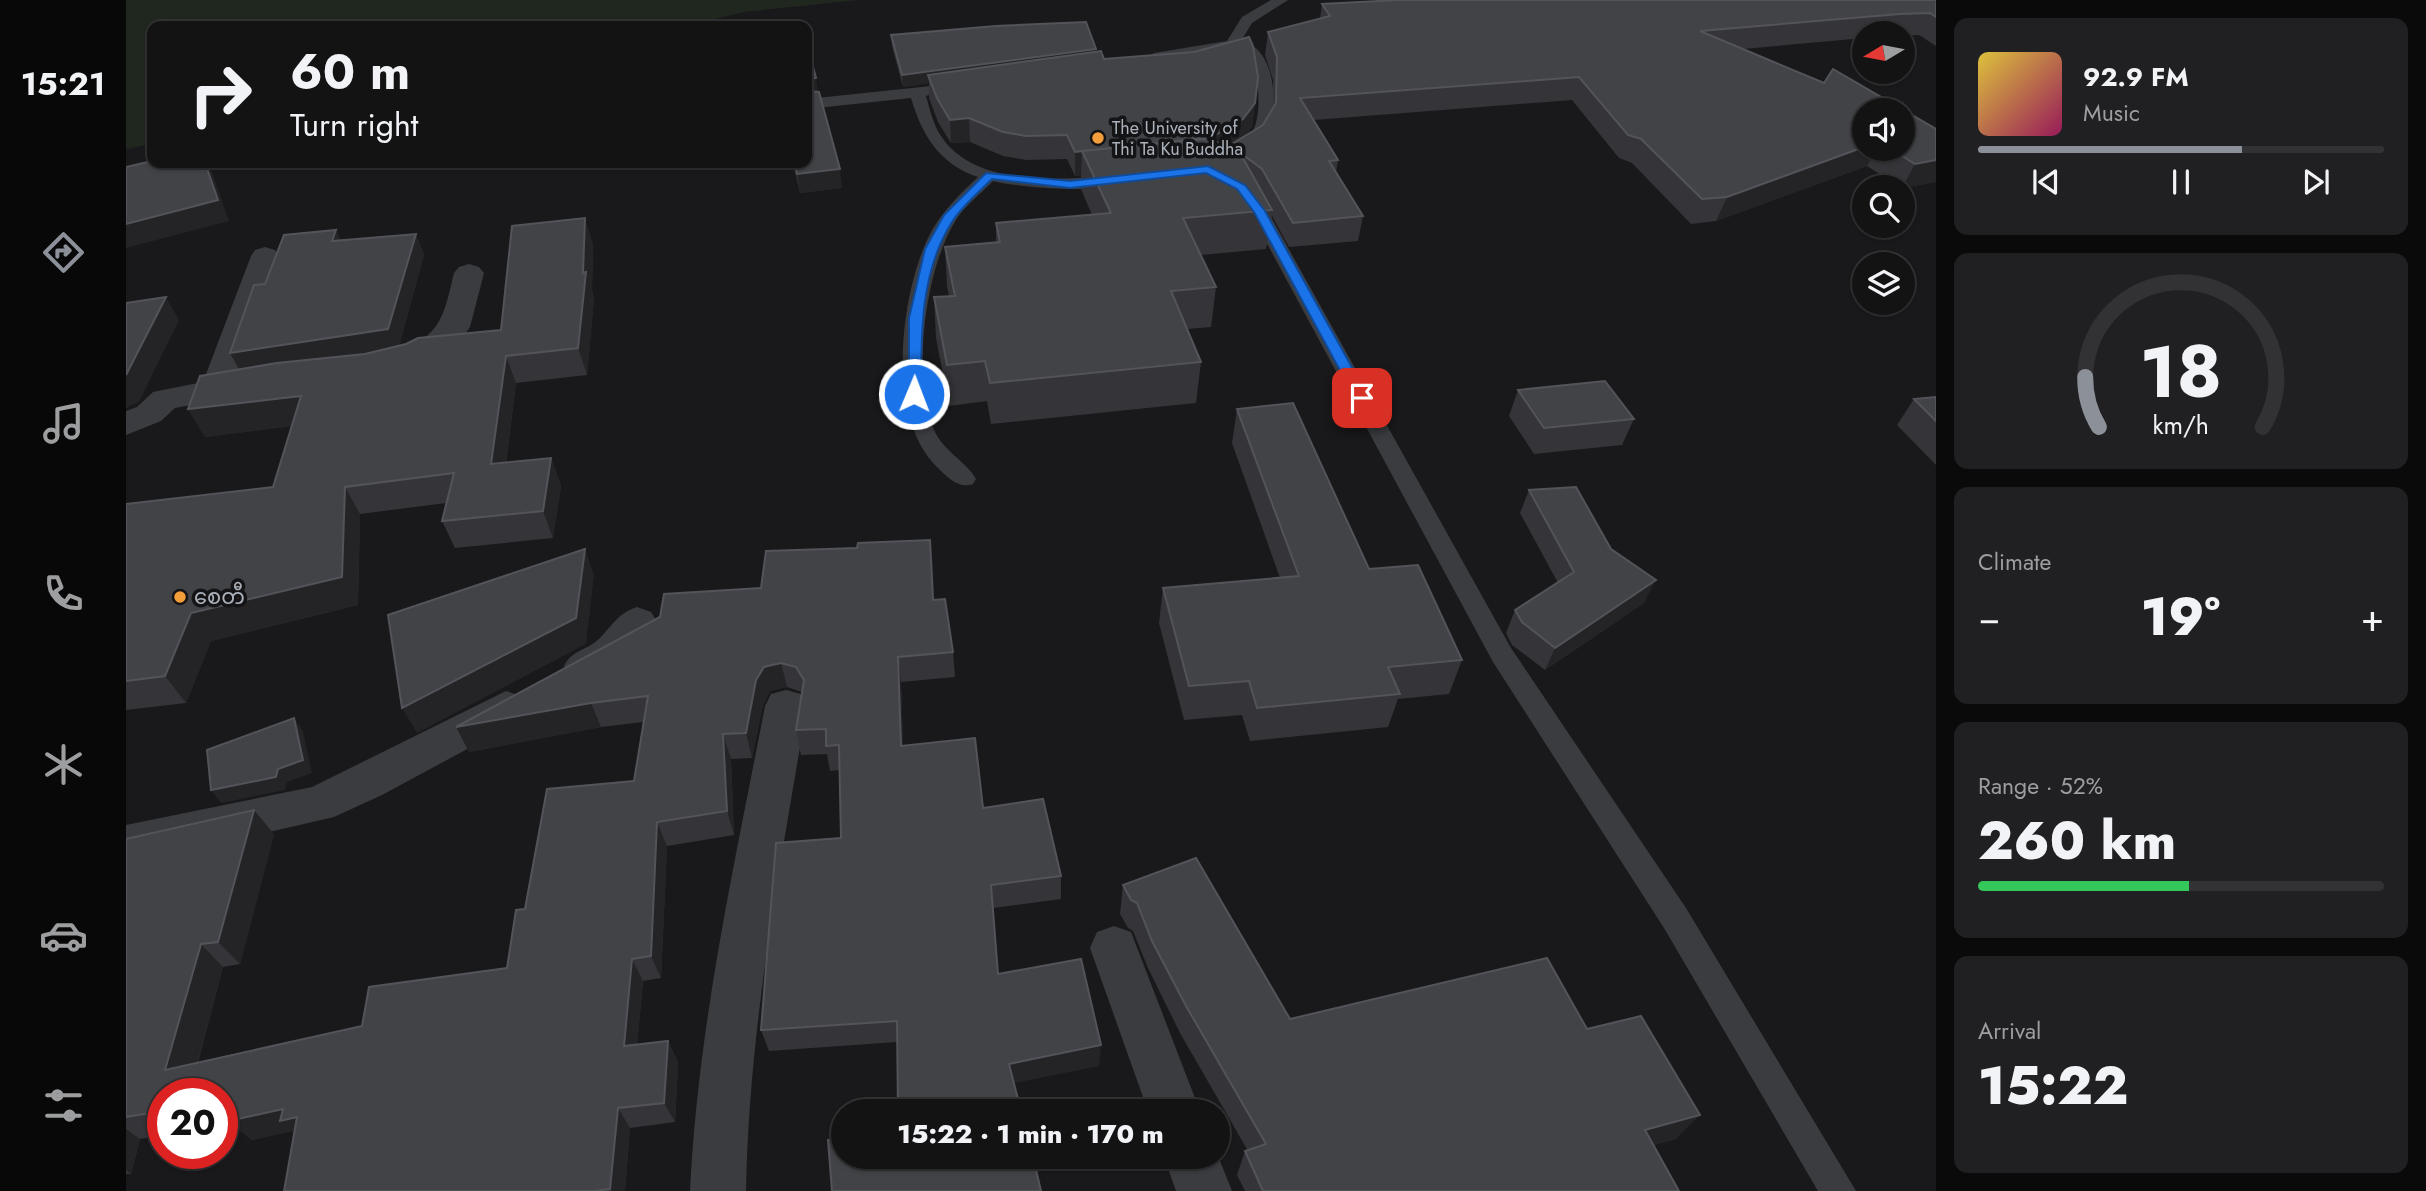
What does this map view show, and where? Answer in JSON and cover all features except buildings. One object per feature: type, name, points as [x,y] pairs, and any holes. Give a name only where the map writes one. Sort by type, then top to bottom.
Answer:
[{"type":"street","points":[[217,390],[265,256]]},
{"type":"street","points":[[377,369],[406,362],[431,348],[455,327],[469,273]]},
{"type":"street","points":[[126,424],[149,414],[165,398],[278,380]]},
{"type":"street","points":[[126,845],[318,804],[414,758],[611,652],[637,622]]},
{"type":"street","points":[[718,1191],[718,1130],[739,972],[786,706]]},
{"type":"street","points":[[1114,948],[1170,1099]]},
{"type":"street","points":[[1196,1169],[1204,1191]]},
{"type":"lane","points":[[1231,46],[1247,20],[1281,0]]},
{"type":"lane","points":[[1134,60],[1231,46],[1245,46],[1257,57],[1267,96],[1259,135],[1229,159]]},
{"type":"lane","points":[[812,104],[944,89]]},
{"type":"lane","points":[[918,93],[927,127],[941,147],[957,159],[990,175],[1070,185],[1139,177]]},
{"type":"lane","points":[[965,479],[933,449],[922,423],[914,394],[915,318],[931,249],[948,218],[990,175]]},
{"type":"lane","points":[[1241,187],[1260,211],[1502,655],[1675,918],[1838,1191]]},
{"type":"shaded area","points":[[126,0],[859,0],[744,12],[707,21],[147,21],[147,145],[126,149]]},
{"type":"place","name":"The University of Thi Ta Ku Buddha","points":[[1098,138]]},
{"type":"place","name":"စေတီ","points":[[180,597]]},
{"type":"route","points":[[914,394],[915,318],[931,249],[948,218],[990,175],[1027,182],[1070,185],[1208,170],[1241,187],[1260,211],[1362,398]]}]
